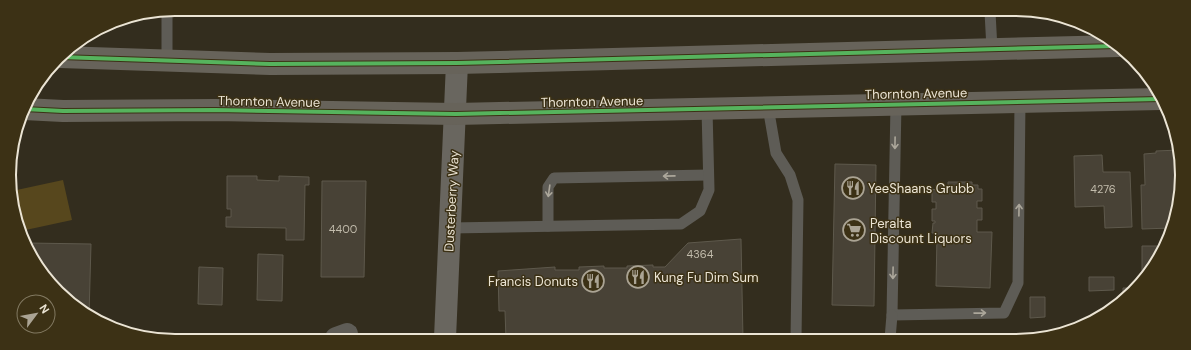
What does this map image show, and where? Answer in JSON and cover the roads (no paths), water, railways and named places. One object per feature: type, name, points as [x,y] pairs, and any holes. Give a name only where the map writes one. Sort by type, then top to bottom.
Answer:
[{"type":"main road","points":[[68,57],[270,64],[457,63],[1109,46]]},
{"type":"main road","name":"Dusterberry Way","points":[[445,334],[456,114],[457,63]]},
{"type":"main road","name":"Thornton Avenue","points":[[30,109],[64,111],[215,110],[456,114],[1156,99]]},
{"type":"lane","points":[[167,16],[167,60]]},
{"type":"lane","points":[[990,16],[992,50]]},
{"type":"lane","points":[[892,315],[1004,313],[1018,283],[1020,102]]},
{"type":"lane","points":[[890,334],[896,104]]},
{"type":"lane","points":[[768,107],[776,153],[790,175],[798,200],[796,334]]},
{"type":"lane","points":[[450,228],[681,224],[700,211],[709,190],[707,109]]},
{"type":"lane","points":[[548,226],[548,188],[554,178],[708,175]]},
{"type":"place","name":"YeeShaans Grubb","points":[[853,188]]},
{"type":"place","name":"Peralta Discount Liquors","points":[[854,230]]},
{"type":"place","name":"Kung Fu Dim Sum","points":[[638,277]]},
{"type":"place","name":"Francis Donuts","points":[[593,281]]}]
